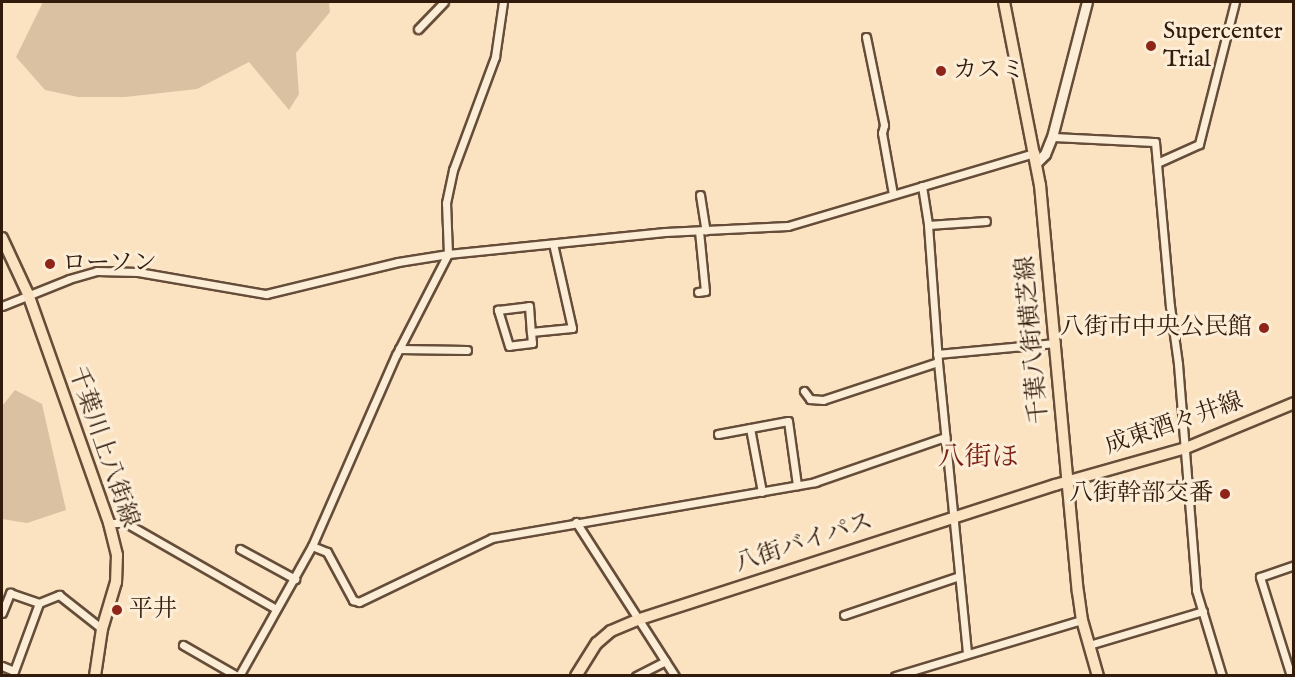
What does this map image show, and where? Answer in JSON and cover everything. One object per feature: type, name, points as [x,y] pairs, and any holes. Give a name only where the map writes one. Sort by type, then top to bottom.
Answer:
[{"type":"main road","name":"千葉八街横芝線","points":[[1004,2],[1036,158],[1082,620],[1098,675]]},
{"type":"main road","points":[[1036,158],[1045,154],[1052,137],[1087,2]]},
{"type":"main road","name":"千葉川上八街線","points":[[2,238],[28,294],[109,523],[117,555],[116,582],[102,629],[95,675]]},
{"type":"main road","name":"成東酒々井線","points":[[1067,482],[1186,448],[1293,403]]},
{"type":"main road","name":"八街バイパス","points":[[576,675],[597,643],[610,632],[637,620],[1067,482]]},
{"type":"street","points":[[418,29],[444,2]]},
{"type":"street","points":[[183,645],[238,675],[312,546],[399,349],[448,254],[446,203],[453,170],[495,57],[503,2]]},
{"type":"street","points":[[1157,163],[1199,144],[1235,2]]},
{"type":"street","points":[[866,37],[884,125],[882,133],[893,194]]},
{"type":"street","points":[[1052,137],[1155,142],[1186,448],[1196,590],[1222,675]]},
{"type":"street","points":[[2,306],[79,276],[113,270],[266,294],[398,262],[448,254],[665,232],[788,226],[922,186],[1036,158]]},
{"type":"street","points":[[922,186],[928,225],[945,437],[967,653]]},
{"type":"street","points":[[698,292],[705,291],[700,195]]},
{"type":"street","points":[[928,225],[986,221]]},
{"type":"street","points":[[531,332],[572,328],[553,244]]},
{"type":"street","points":[[529,306],[531,332],[532,344],[509,346],[498,310],[529,306]]},
{"type":"street","points":[[804,391],[810,399],[823,400],[938,358],[1055,343]]},
{"type":"street","points":[[399,349],[467,350]]},
{"type":"street","points":[[718,434],[788,421],[797,485]]},
{"type":"street","points":[[750,428],[762,492]]},
{"type":"street","points":[[312,546],[327,552],[353,600],[359,602],[492,538],[815,482],[945,437]]},
{"type":"street","points":[[576,522],[637,620],[675,675]]},
{"type":"street","points":[[109,523],[126,523],[276,609]]},
{"type":"street","points":[[240,549],[295,579]]},
{"type":"street","points":[[1291,675],[1260,577],[1293,565]]},
{"type":"street","points":[[844,615],[959,576]]},
{"type":"street","points":[[2,613],[10,593],[39,603],[59,594],[102,629]]},
{"type":"street","points":[[2,666],[14,671],[39,603]]},
{"type":"street","points":[[1089,645],[1203,611]]},
{"type":"street","points":[[896,675],[1082,620]]},
{"type":"street","points":[[636,675],[665,661]]},
{"type":"shaded area","points":[[43,2],[329,2],[330,12],[296,53],[299,94],[289,110],[249,62],[197,89],[125,97],[78,97],[45,90],[16,57]]},
{"type":"shaded area","points":[[15,390],[42,404],[66,510],[27,523],[2,519],[2,406]]},
{"type":"place","name":"Supercenter Trial","points":[[1151,46]]},
{"type":"place","name":"カスミ","points":[[941,71]]},
{"type":"place","name":"ローソン","points":[[50,264]]},
{"type":"place","name":"八街市中央公民館","points":[[1264,328]]},
{"type":"place","name":"八街幹部交番","points":[[1225,494]]},
{"type":"place","name":"平井","points":[[117,610]]},
{"type":"district","name":"八街ほ","points":[[978,459]]}]
